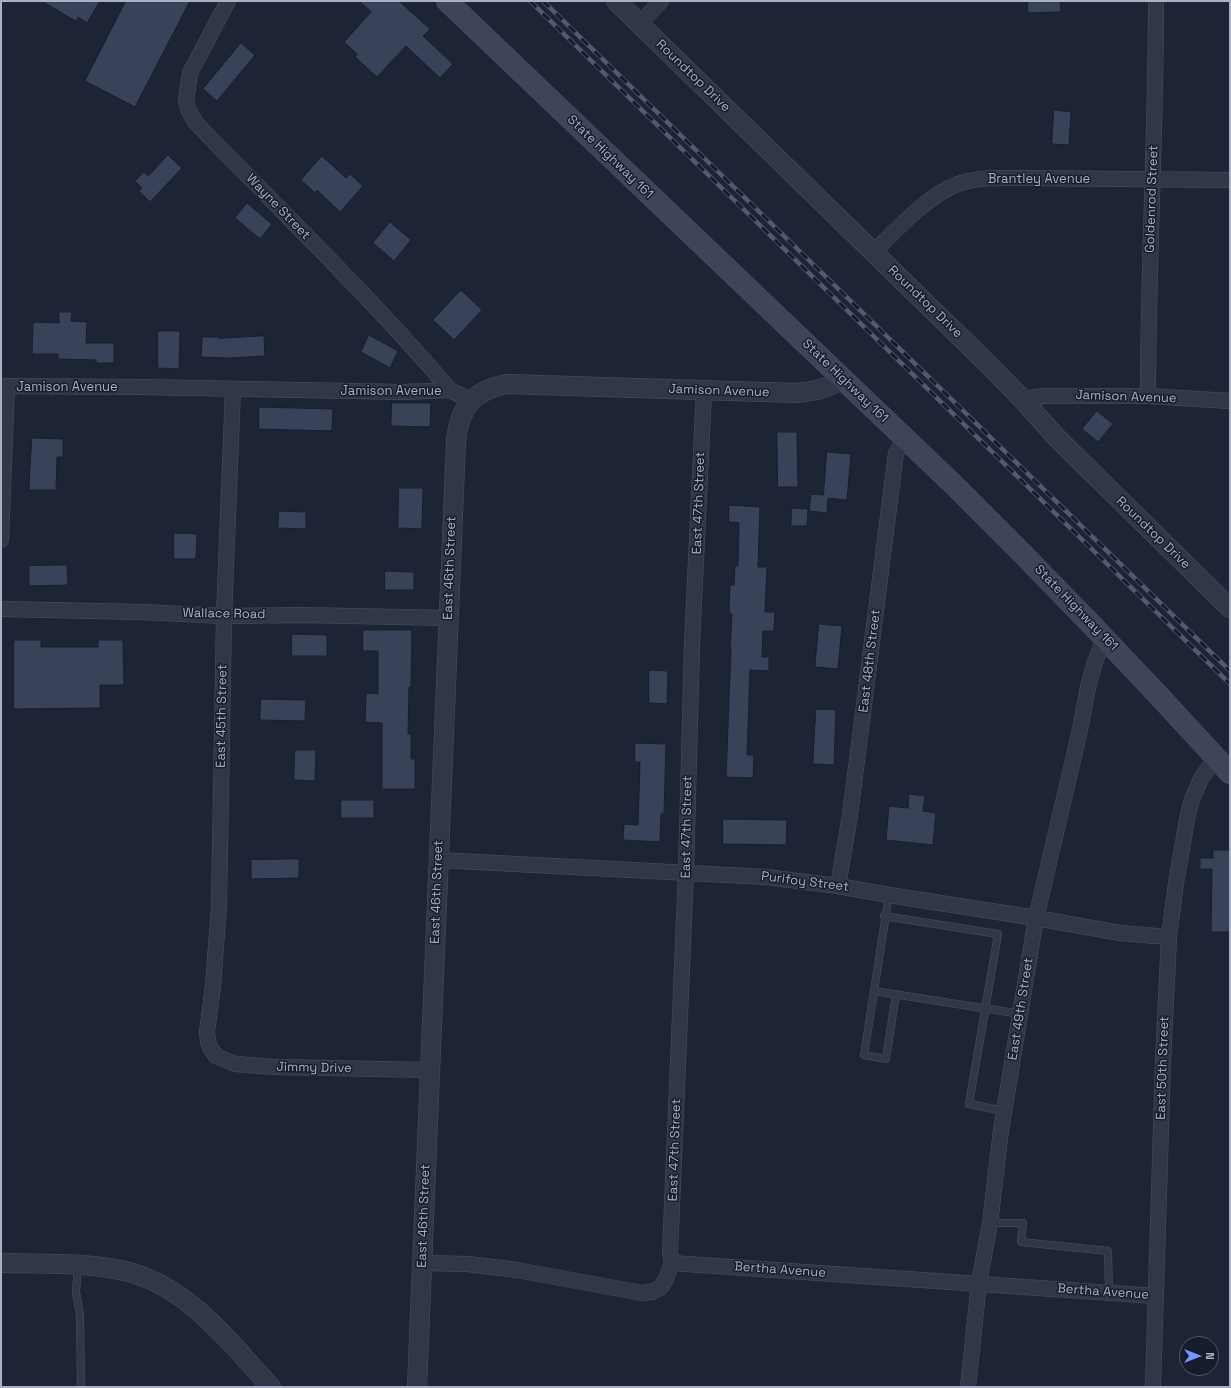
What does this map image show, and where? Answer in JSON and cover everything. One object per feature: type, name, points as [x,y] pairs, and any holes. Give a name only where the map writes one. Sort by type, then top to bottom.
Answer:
[{"type":"main road","name":"State Highway 161","points":[[447,1],[1012,542],[1230,773]]},
{"type":"street","name":"Wayne Street","points":[[228,1],[190,73],[186,101],[189,111],[196,123],[353,283],[422,357],[450,390]]},
{"type":"street","name":"Roundtop Drive","points":[[616,1],[874,252],[1022,399],[1058,439],[1230,608]]},
{"type":"street","points":[[639,24],[661,1]]},
{"type":"street","name":"Goldenrod Street","points":[[1148,396],[1148,337],[1156,71],[1156,1]]},
{"type":"street","name":"Brantley Avenue","points":[[874,252],[929,201],[941,192],[958,184],[984,179],[1019,178],[1230,180]]},
{"type":"street","name":"Jamison Avenue","points":[[4,386],[404,392],[450,390],[470,400],[493,386],[507,384],[796,393],[828,388],[842,380]]},
{"type":"street","points":[[1,540],[4,386]]},
{"type":"street","name":"East 45th Street","points":[[208,1042],[207,1032],[213,986],[219,906],[224,616],[233,390]]},
{"type":"street","name":"East 47th Street","points":[[672,1263],[670,1254],[686,872],[692,645],[704,390]]},
{"type":"street","name":"Jamison Avenue","points":[[1022,399],[1044,396],[1148,396],[1230,401]]},
{"type":"street","name":"East 46th Street","points":[[417,1387],[457,427],[462,413],[470,400]]},
{"type":"street","name":"East 48th Street","points":[[838,886],[851,807],[896,453],[905,439]]},
{"type":"street","name":"Wallace Road","points":[[1,609],[142,612],[224,616],[302,615],[448,618]]},
{"type":"street","name":"East 49th Street","points":[[968,1387],[980,1283],[990,1223],[1004,1111],[1036,918],[1080,730],[1088,687],[1104,638]]},
{"type":"street","name":"East 50th Street","points":[[1153,1387],[1163,1062],[1169,938],[1176,883],[1188,814],[1192,799],[1202,777],[1216,758]]},
{"type":"street","name":"Purifoy Street","points":[[438,860],[766,877],[838,886],[1120,933],[1169,938]]},
{"type":"street","name":"Jimmy Drive","points":[[208,1042],[210,1049],[216,1056],[235,1064],[274,1067],[430,1070]]},
{"type":"street","points":[[1,1263],[94,1266],[120,1270],[146,1277],[170,1289],[185,1299],[205,1316],[270,1387]]},
{"type":"street","points":[[422,1263],[468,1264],[517,1270],[642,1293],[652,1292],[661,1287],[666,1279],[672,1263]]},
{"type":"street","name":"Bertha Avenue","points":[[672,1263],[1156,1296]]},
{"type":"lane","points":[[888,895],[864,1055],[886,1059],[896,994]]},
{"type":"lane","points":[[884,916],[998,934],[969,1104],[1004,1111]]},
{"type":"lane","points":[[874,991],[1020,1014]]},
{"type":"lane","points":[[990,1223],[1023,1223],[1021,1242],[1108,1251],[1109,1292]]},
{"type":"lane","points":[[78,1266],[76,1292],[80,1315],[80,1387]]},
{"type":"building","points":[[42,1],[100,1],[87,23],[78,17],[76,21]]},
{"type":"building","points":[[126,1],[190,1],[135,107],[85,81]]},
{"type":"building","points":[[359,1],[399,1],[430,29],[423,36],[453,64],[440,78],[406,46],[377,77],[355,57],[357,54],[344,42],[371,12]]},
{"type":"building","points":[[1028,1],[1060,1],[1061,12],[1028,13]]},
{"type":"building","points":[[241,43],[255,55],[217,101],[203,89]]},
{"type":"building","points":[[1054,110],[1071,112],[1069,145],[1052,144]]},
{"type":"building","points":[[168,155],[182,168],[150,202],[139,191],[142,188],[135,181],[144,172],[148,176]]},
{"type":"building","points":[[322,156],[346,178],[350,174],[363,186],[340,212],[317,190],[315,193],[301,180]]},
{"type":"building","points":[[247,203],[272,224],[260,239],[235,218]]},
{"type":"building","points":[[390,222],[411,240],[394,261],[373,243]]},
{"type":"building","points":[[461,290],[482,310],[454,340],[433,320]]},
{"type":"building","points":[[59,312],[72,312],[71,321],[87,322],[86,343],[114,343],[114,363],[96,363],[96,360],[58,359],[58,354],[32,354],[33,322],[59,323]]},
{"type":"building","points":[[158,331],[180,331],[179,369],[158,368]]},
{"type":"building","points":[[369,335],[398,351],[390,368],[361,352]]},
{"type":"building","points":[[264,336],[265,356],[230,358],[201,357],[202,337],[219,338]]},
{"type":"building","points":[[392,403],[431,403],[430,427],[391,426]]},
{"type":"building","points":[[259,407],[333,409],[332,431],[259,429]]},
{"type":"building","points":[[1097,411],[1113,424],[1098,442],[1082,429]]},
{"type":"building","points":[[777,432],[797,432],[798,487],[778,487]]},
{"type":"building","points":[[32,438],[63,439],[63,457],[57,457],[56,490],[29,490]]},
{"type":"building","points":[[827,452],[851,454],[847,500],[828,498],[827,513],[809,511],[811,494],[823,495]]},
{"type":"building","points":[[399,488],[423,488],[422,529],[398,528]]},
{"type":"building","points":[[729,505],[760,507],[758,567],[767,567],[765,612],[775,612],[774,631],[763,631],[762,657],[769,657],[769,671],[750,670],[747,755],[754,755],[753,778],[726,777],[732,614],[729,613],[730,585],[734,585],[735,566],[738,566],[739,523],[729,522]]},
{"type":"building","points":[[792,508],[808,509],[807,526],[791,526]]},
{"type":"building","points":[[279,511],[306,512],[306,529],[278,528]]},
{"type":"building","points":[[174,533],[197,534],[196,559],[174,559]]},
{"type":"building","points":[[67,565],[68,585],[29,586],[29,566]]},
{"type":"building","points":[[385,571],[414,572],[414,590],[385,590]]},
{"type":"building","points":[[819,624],[842,626],[838,669],[815,667]]},
{"type":"building","points":[[363,630],[412,630],[408,734],[411,734],[411,759],[415,759],[415,789],[382,789],[382,723],[365,722],[366,693],[378,694],[378,651],[363,651]]},
{"type":"building","points":[[292,634],[327,635],[327,656],[292,656]]},
{"type":"building","points":[[14,640],[41,640],[41,647],[98,647],[98,640],[123,640],[124,685],[100,685],[100,708],[14,709]]},
{"type":"building","points":[[649,670],[668,671],[667,704],[649,703]]},
{"type":"building","points":[[261,699],[306,700],[305,721],[260,720]]},
{"type":"building","points":[[816,709],[836,710],[834,765],[813,764]]},
{"type":"building","points":[[635,743],[666,744],[664,814],[661,814],[660,842],[623,840],[624,824],[638,825],[640,762],[635,762]]},
{"type":"building","points":[[295,750],[316,750],[315,781],[294,780]]},
{"type":"building","points":[[909,794],[925,796],[923,811],[936,813],[933,845],[886,840],[889,806],[908,808]]},
{"type":"building","points":[[341,800],[374,800],[374,818],[341,818]]},
{"type":"building","points":[[723,819],[787,820],[786,845],[723,844]]},
{"type":"building","points":[[1213,850],[1230,850],[1230,932],[1211,932],[1212,869],[1200,869],[1200,858],[1213,858]]},
{"type":"building","points":[[299,859],[299,878],[251,879],[251,860]]},
{"type":"railway","points":[[530,1],[1230,684]]},
{"type":"railway","points":[[543,1],[1230,671]]}]
